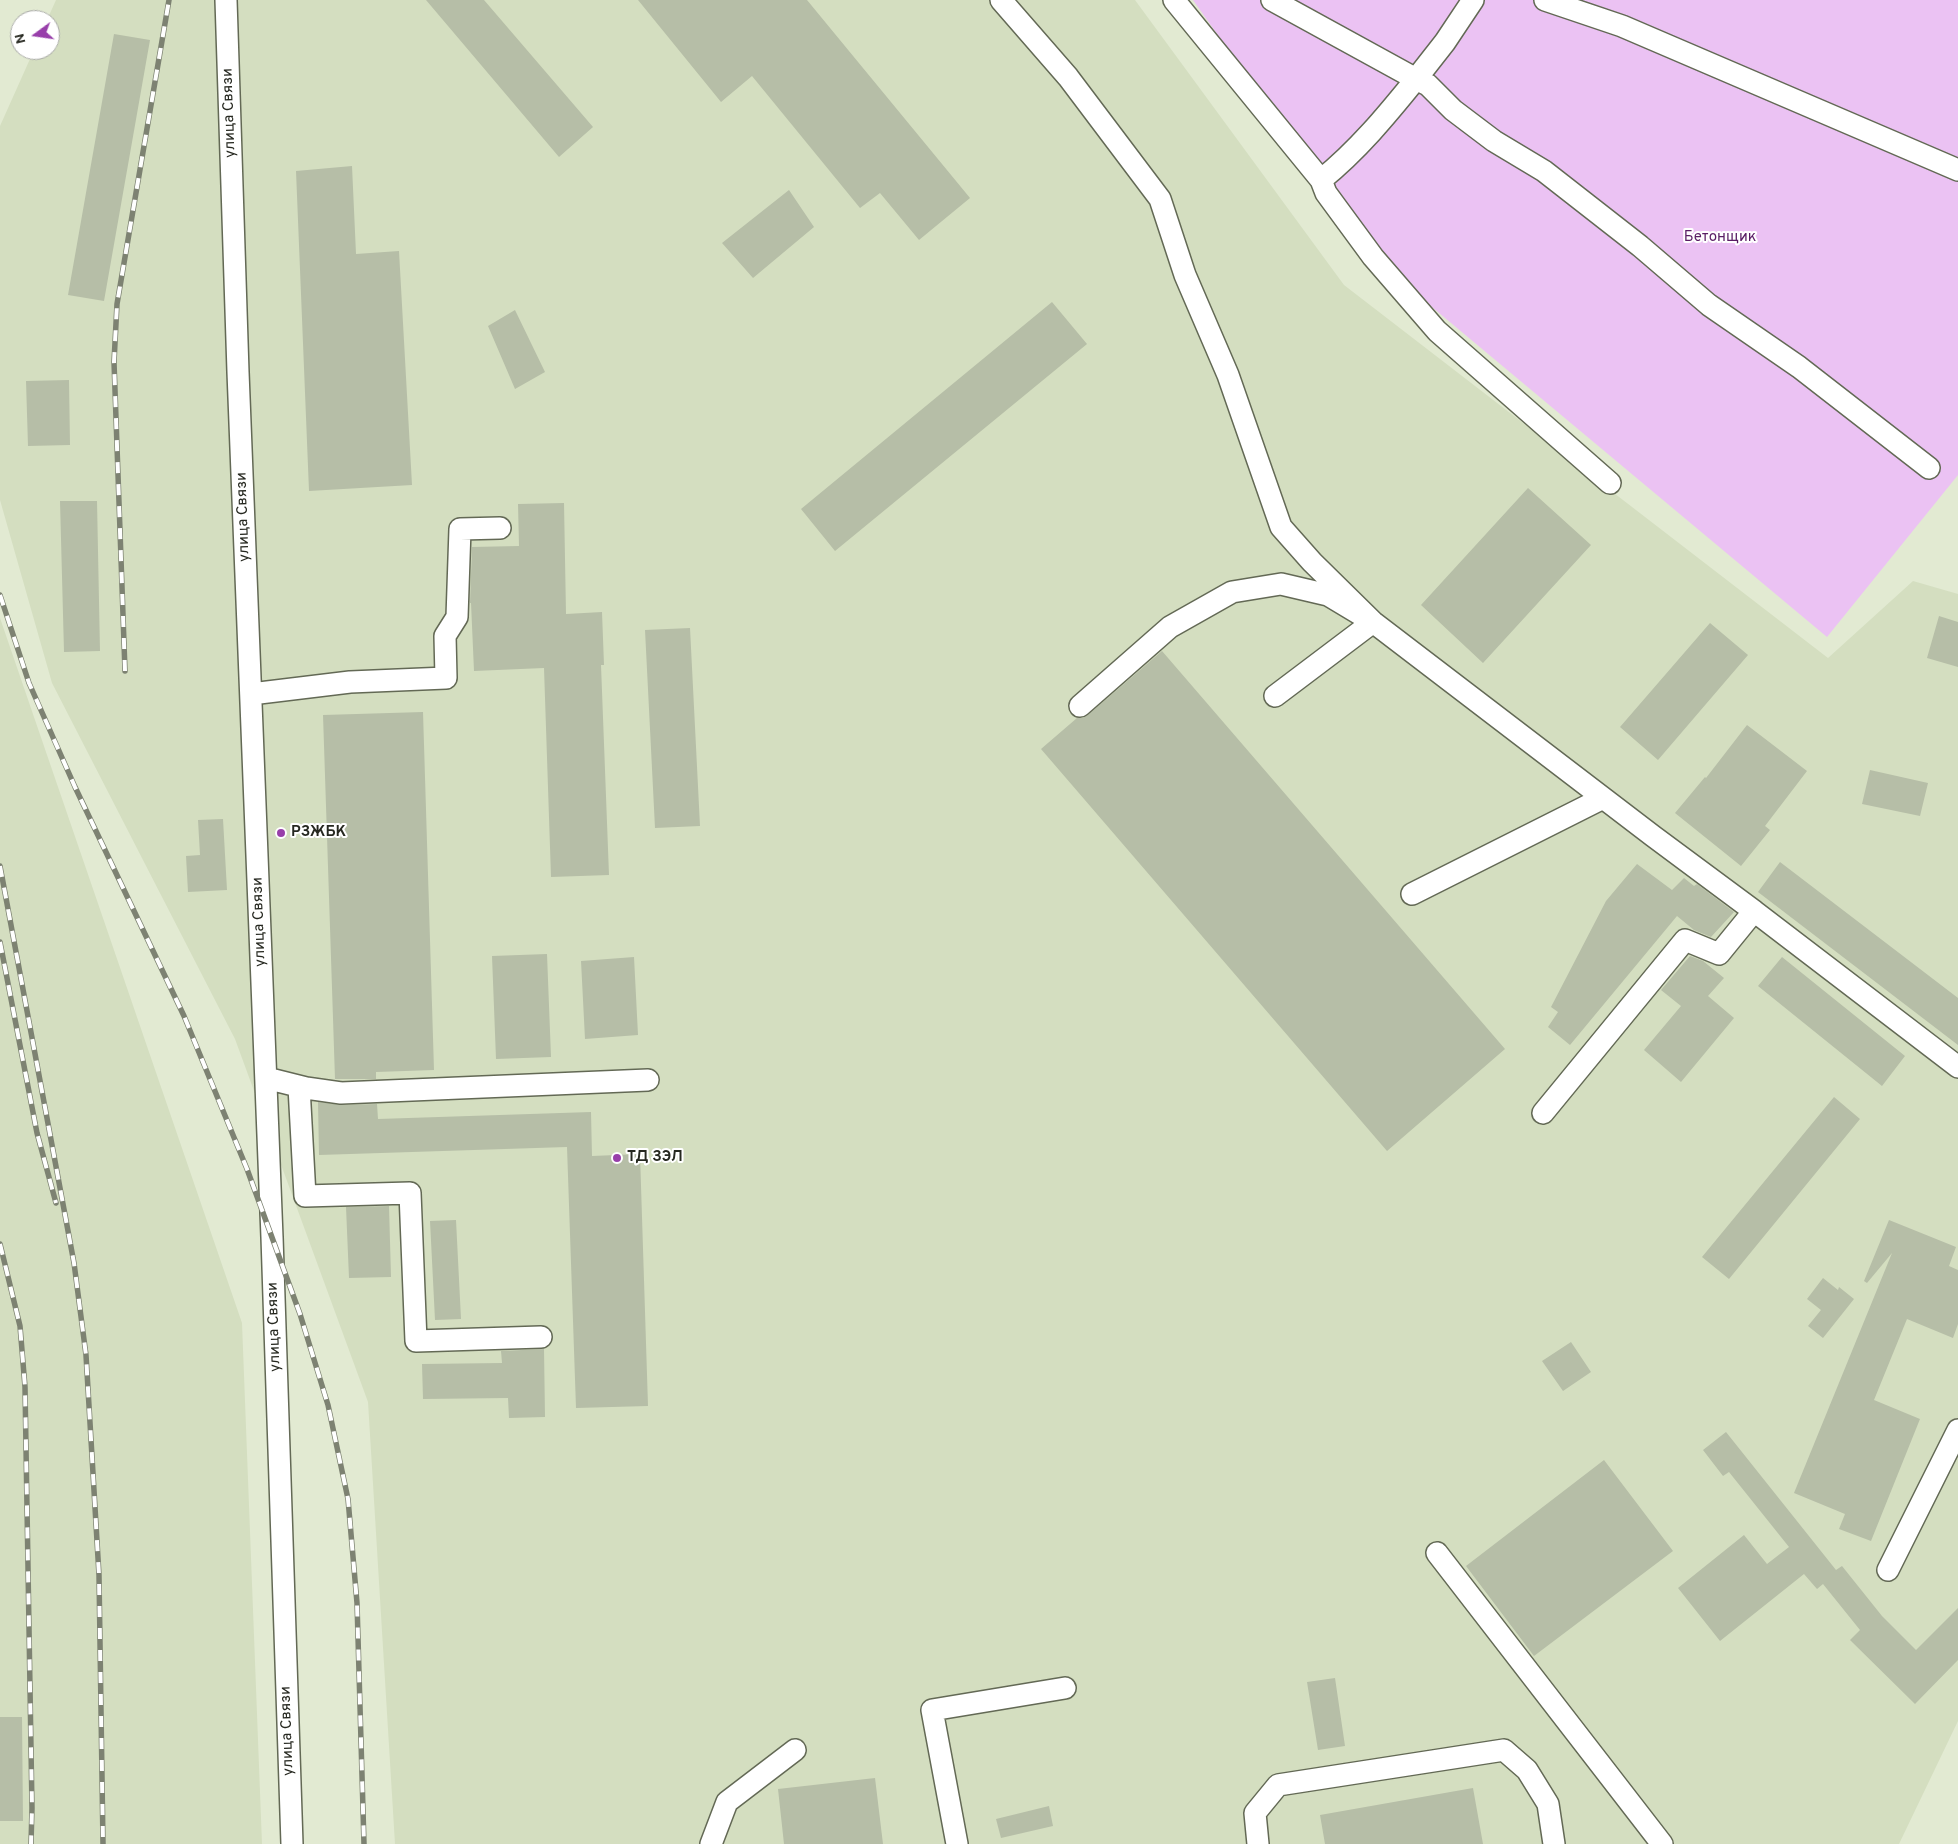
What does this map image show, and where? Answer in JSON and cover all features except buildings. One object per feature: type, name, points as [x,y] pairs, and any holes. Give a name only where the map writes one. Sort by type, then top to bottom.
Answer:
[{"type":"street","name":"улица Связи","points":[[226,0],[292,1844]]},
{"type":"street","points":[[1001,0],[1068,77],[1160,199],[1185,275],[1228,375],[1281,527],[1312,562],[1373,622]]},
{"type":"street","points":[[1174,0],[1321,180],[1326,193],[1373,258],[1437,331],[1610,482]]},
{"type":"street","points":[[1272,0],[1428,85],[1453,110],[1494,141],[1544,171],[1640,246],[1709,305],[1799,367],[1929,468]]},
{"type":"street","points":[[1321,180],[1341,164],[1370,135],[1445,42],[1473,0]]},
{"type":"street","points":[[1545,0],[1622,26],[1958,170]]},
{"type":"street","points":[[251,694],[350,682],[446,678],[445,636],[457,617],[460,529],[500,528]]},
{"type":"street","points":[[1080,706],[1170,627],[1232,592],[1281,584],[1328,595],[1373,622],[1958,1067]]},
{"type":"street","points":[[1275,696],[1373,622]]},
{"type":"street","points":[[1412,894],[1603,798]]},
{"type":"street","points":[[1543,1113],[1685,940],[1718,954],[1754,911]]},
{"type":"street","points":[[266,1078],[341,1093],[648,1080]]},
{"type":"street","points":[[299,1086],[305,1196],[410,1193],[416,1341],[541,1337]]},
{"type":"street","points":[[1888,1570],[1958,1430]]},
{"type":"street","points":[[1438,1553],[1662,1844]]},
{"type":"street","points":[[957,1844],[932,1710],[1065,1688]]},
{"type":"street","points":[[711,1844],[727,1802],[795,1750]]},
{"type":"street","points":[[1258,1844],[1255,1812],[1278,1785],[1504,1750],[1527,1770],[1548,1804],[1554,1844]]},
{"type":"shaded area","points":[[56,0],[1135,0],[1344,285],[1828,658],[1913,581],[1958,594],[1958,1721],[1899,1844],[395,1844],[368,1402],[235,1039],[52,683],[0,500],[0,126],[30,60],[60,60],[60,10],[52,10]]},
{"type":"shaded area","points":[[0,618],[242,1323],[262,1844],[0,1844]]},
{"type":"green space","name":"Бетонщик","points":[[1193,0],[1958,0],[1958,475],[1827,637],[1378,262]]},
{"type":"railway","points":[[125,671],[114,362],[117,304],[169,0]]},
{"type":"railway","points":[[0,595],[29,683],[75,787],[184,1016],[247,1169],[300,1314],[328,1405],[348,1499],[357,1603],[364,1844]]},
{"type":"railway","points":[[0,866],[74,1263],[86,1355],[99,1575],[103,1844]]},
{"type":"railway","points":[[0,942],[37,1133],[56,1203]]},
{"type":"railway","points":[[0,1244],[20,1326],[25,1387],[31,1844]]},
{"type":"place","name":"РЗЖБК","points":[[281,833]]},
{"type":"place","name":"ТД ЗЭЛ","points":[[617,1158]]}]
